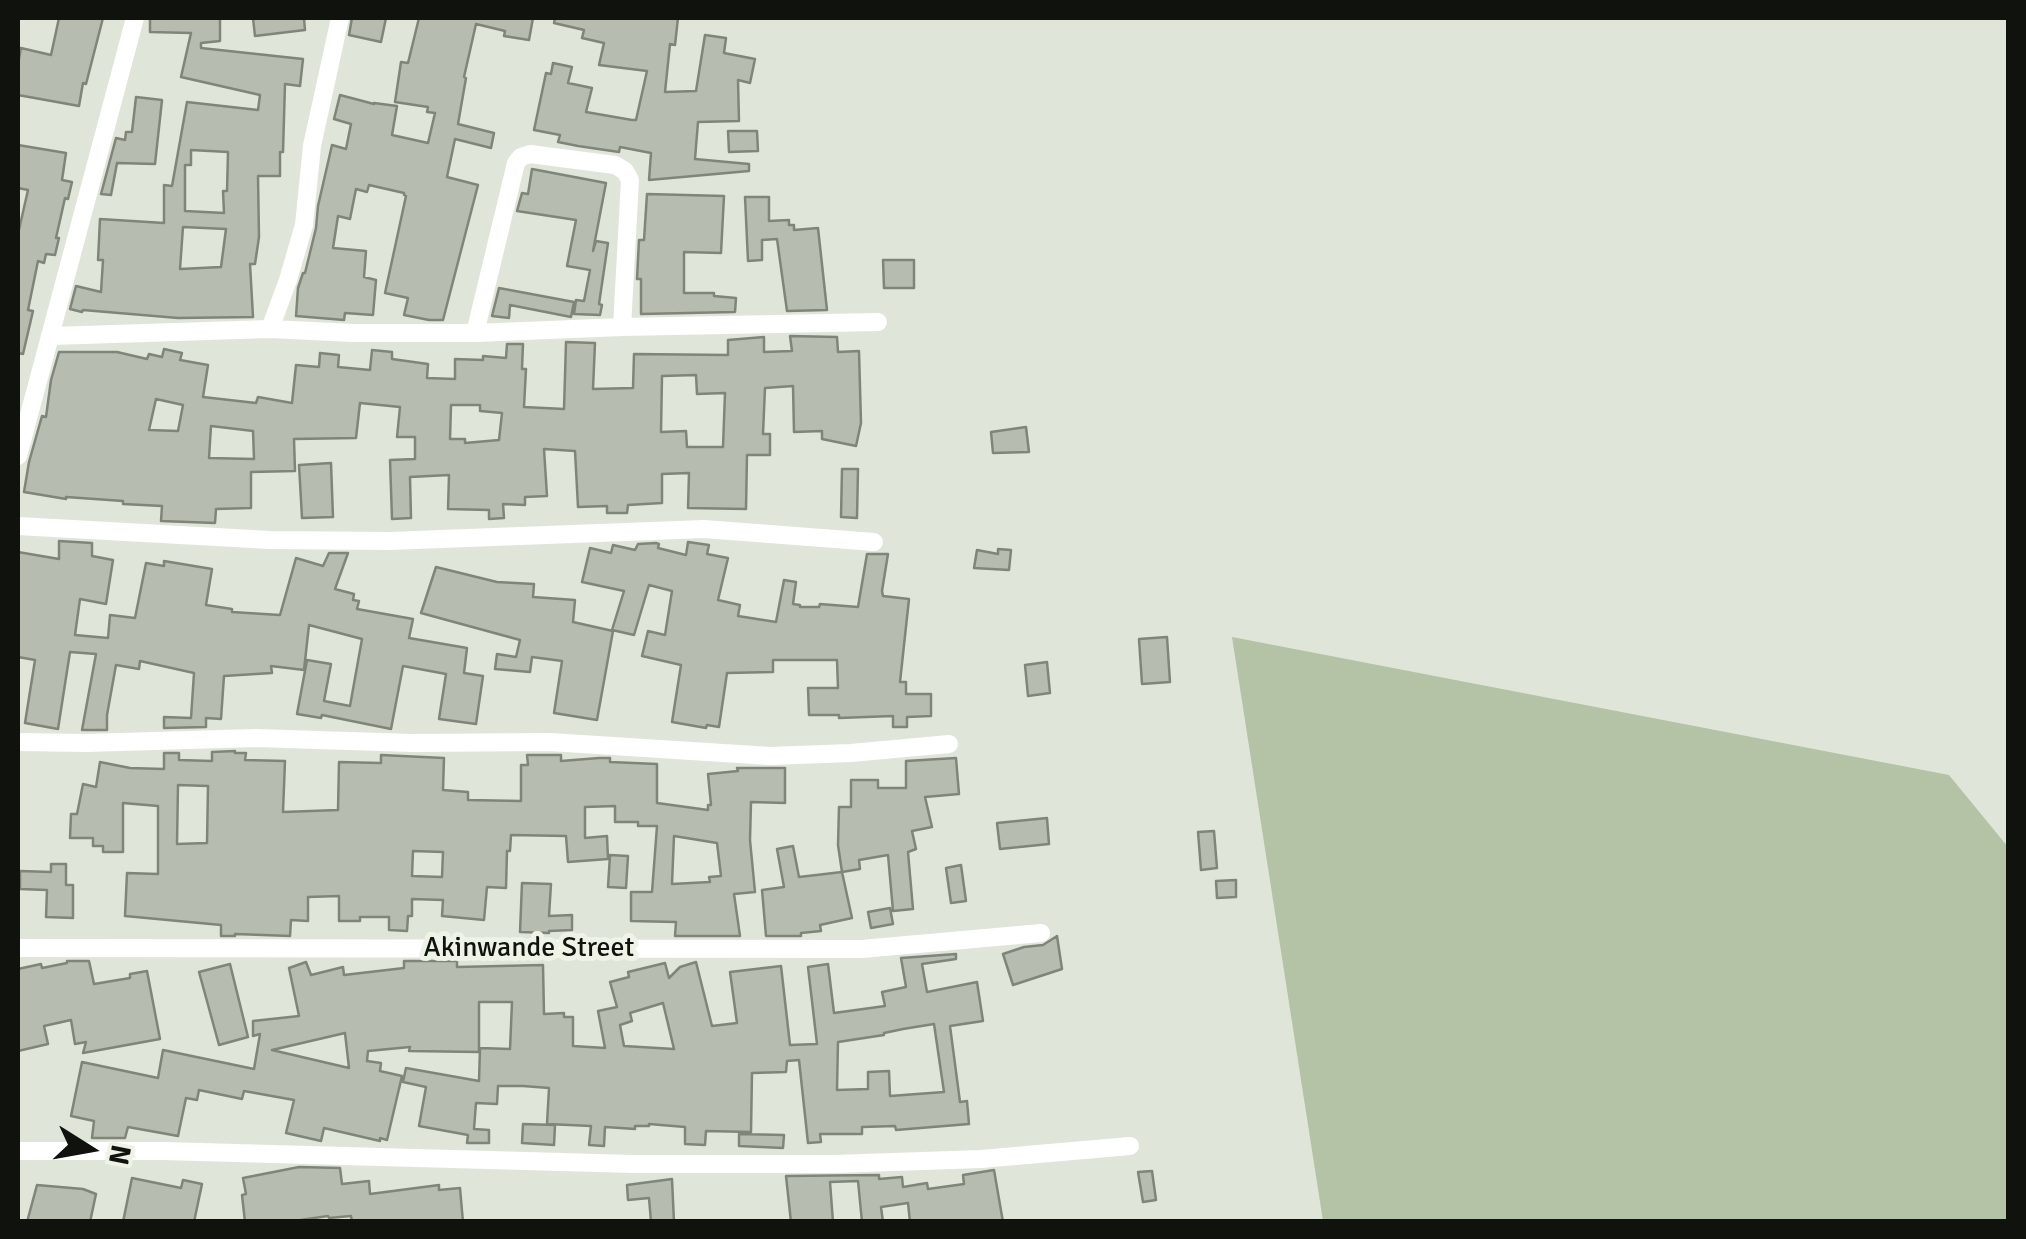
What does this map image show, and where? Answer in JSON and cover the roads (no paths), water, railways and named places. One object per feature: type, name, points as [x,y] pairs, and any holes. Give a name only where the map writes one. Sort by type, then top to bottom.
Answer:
[{"type":"street","points":[[18,456],[136,18]]},
{"type":"street","points":[[270,329],[304,225],[312,146],[340,18]]},
{"type":"street","points":[[475,333],[516,163],[530,154],[616,165],[625,170],[630,180],[622,327]]},
{"type":"street","points":[[51,336],[270,329],[475,333],[878,322]]},
{"type":"street","points":[[18,526],[270,540],[704,530],[874,542]]},
{"type":"street","points":[[18,742],[256,738],[412,744],[550,742],[770,756],[950,744]]},
{"type":"street","name":"Akinwande Street","points":[[18,948],[862,949],[1041,933]]},
{"type":"street","points":[[18,1151],[163,1150],[634,1164],[835,1164],[980,1159],[1130,1146]]}]
